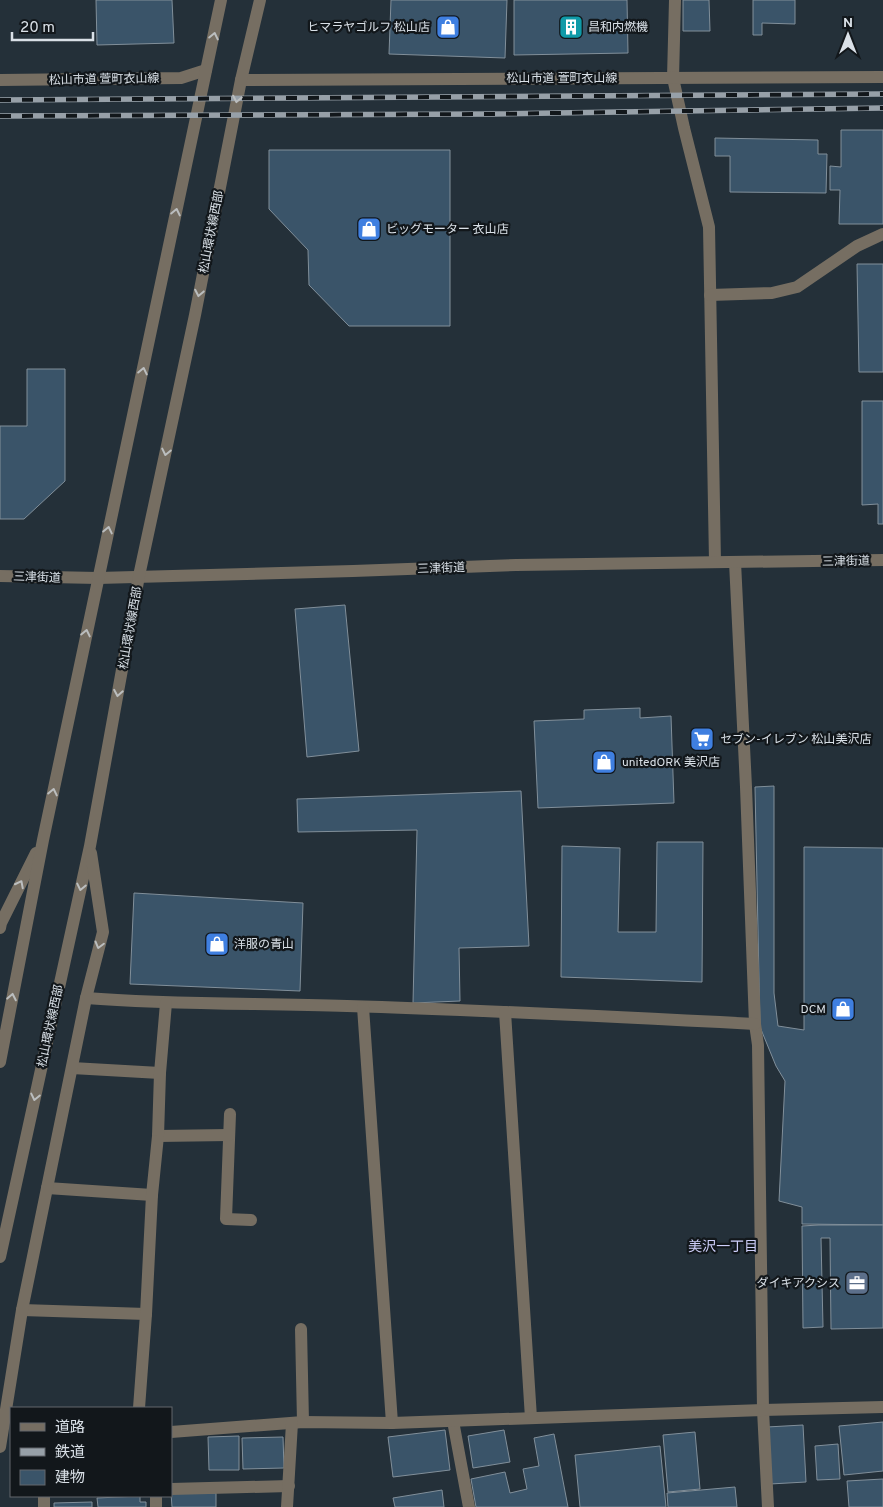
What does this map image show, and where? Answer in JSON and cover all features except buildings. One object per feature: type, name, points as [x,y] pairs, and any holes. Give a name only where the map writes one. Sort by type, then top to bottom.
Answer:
[{"type":"street","points":[[0,1062],[43,840],[221,0]]},
{"type":"street","name":"松山環状線西部","points":[[0,1257],[90,846],[139,576],[195,315],[241,80],[260,0]]},
{"type":"street","points":[[675,0],[673,78],[709,227],[715,562]]},
{"type":"street","name":"松山市道 萱町衣山線","points":[[0,80],[182,78],[206,70]]},
{"type":"street","name":"松山市道 萱町衣山線","points":[[241,80],[883,77]]},
{"type":"street","points":[[710,295],[772,293],[797,287],[857,246],[883,234]]},
{"type":"street","name":"三津街道","points":[[0,576],[98,578],[516,565],[883,560]]},
{"type":"street","points":[[735,562],[755,1024],[758,1045],[763,1410],[768,1507]]},
{"type":"street","points":[[0,928],[1,922],[43,840]]},
{"type":"street","points":[[3,1442],[22,1310],[86,998],[103,932],[90,846]]},
{"type":"street","points":[[86,998],[166,1003],[505,1012],[755,1024]]},
{"type":"street","points":[[139,1407],[166,1003]]},
{"type":"street","points":[[364,1007],[392,1423]]},
{"type":"street","points":[[505,1012],[531,1418]]},
{"type":"street","points":[[72,1068],[160,1073]]},
{"type":"street","points":[[230,1114],[226,1219],[251,1220]]},
{"type":"street","points":[[158,1136],[229,1135]]},
{"type":"street","points":[[47,1188],[152,1195]]},
{"type":"street","points":[[22,1310],[146,1314]]},
{"type":"street","points":[[288,1507],[297,1423],[301,1329]]},
{"type":"street","points":[[172,1432],[297,1423],[392,1423],[883,1407]]},
{"type":"street","points":[[453,1421],[469,1507]]},
{"type":"street","points":[[172,1489],[289,1486]]},
{"type":"railway","points":[[0,100],[883,94]]},
{"type":"railway","points":[[0,116],[493,114],[883,108]]},
{"type":"place","name":"ヒマラヤゴルフ 松山店","points":[[448,27]]},
{"type":"place","name":"昌和内燃機","points":[[571,27]]},
{"type":"place","name":"ビッグモーター 衣山店","points":[[369,229]]},
{"type":"place","name":"セブン-イレブン 松山美沢店","points":[[702,739]]},
{"type":"place","name":"unitedORK 美沢店","points":[[604,762]]},
{"type":"place","name":"洋服の青山","points":[[217,944]]},
{"type":"place","name":"DCM","points":[[843,1009]]},
{"type":"place","name":"ダイキアクシス","points":[[857,1283]]},
{"type":"district","name":"美沢一丁目","points":[[723,1246]]}]
